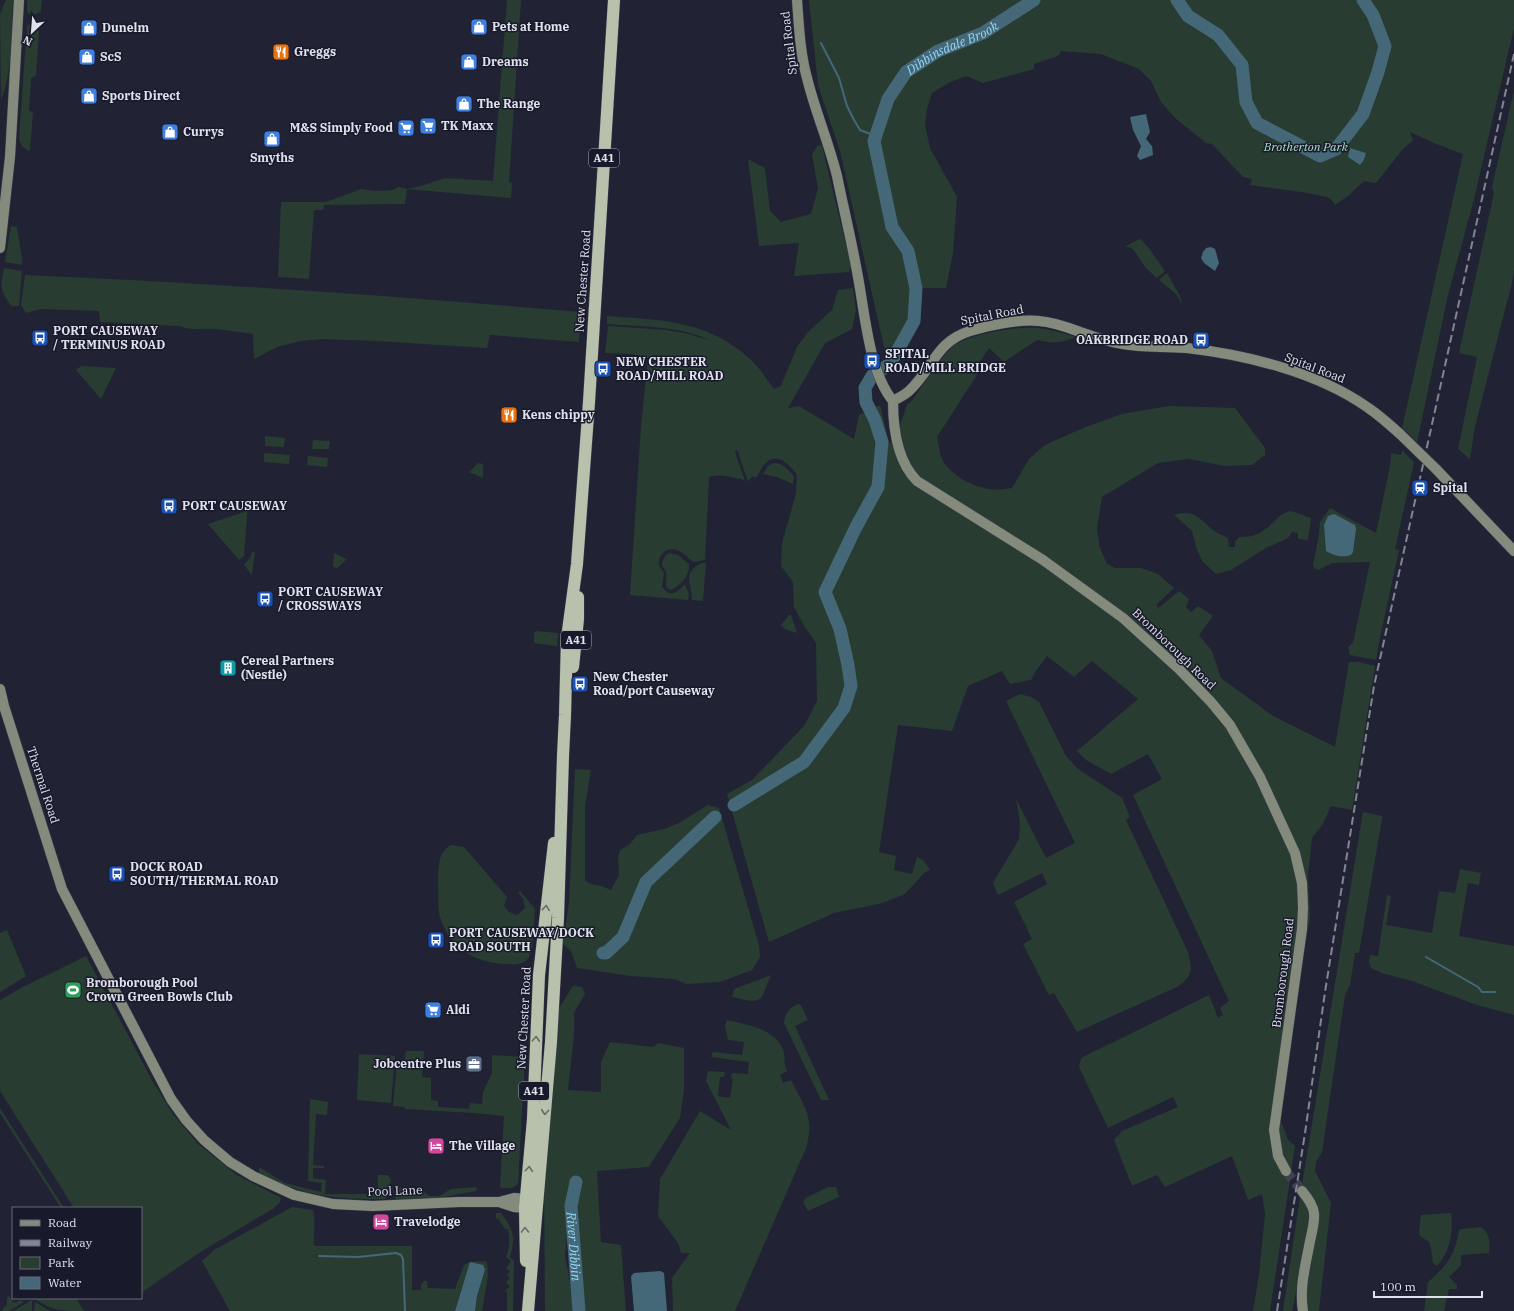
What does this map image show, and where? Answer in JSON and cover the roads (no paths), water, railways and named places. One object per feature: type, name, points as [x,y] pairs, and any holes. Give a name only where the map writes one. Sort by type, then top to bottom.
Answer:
[{"type":"highway","name":"New Chester Road","points":[[527,1311],[529,1203],[551,1042],[558,918],[561,798],[566,715],[578,619],[577,564],[614,0]]},
{"type":"street","points":[[0,248],[10,157],[19,0]]},
{"type":"street","name":"Spital Road","points":[[797,0],[802,55],[806,78],[826,137],[836,175],[858,278],[867,331],[875,363],[881,382],[893,401],[909,392],[940,350],[957,336],[971,331],[1014,322],[1039,321],[1063,326],[1088,335],[1125,344],[1178,347],[1244,358],[1288,369],[1325,383],[1356,400],[1384,420],[1436,469],[1514,551]]},
{"type":"street","name":"Bromborough Road","points":[[893,401],[893,418],[896,439],[910,474],[923,485],[1043,560],[1123,618],[1179,668],[1216,708],[1230,725],[1260,777],[1295,853],[1302,884],[1302,929],[1274,1130],[1278,1156],[1286,1171]]},
{"type":"street","name":"Thermal Road","points":[[0,689],[4,706],[62,889],[171,1099],[186,1120],[204,1140],[230,1162],[253,1176],[294,1195]]},
{"type":"street","points":[[1302,1192],[1308,1199],[1314,1213],[1312,1232],[1302,1281],[1303,1311]]},
{"type":"street","name":"Pool Lane","points":[[294,1195],[333,1204],[373,1206],[499,1202],[514,1198],[529,1203]]},
{"type":"water","points":[[1146,114],[1150,132],[1146,139],[1152,146],[1153,155],[1140,160],[1137,156],[1141,146],[1133,130],[1130,117]]},
{"type":"water","points":[[1350,148],[1366,153],[1364,160],[1360,165],[1348,157]]},
{"type":"water","points":[[1211,247],[1215,249],[1219,263],[1215,271],[1204,263],[1201,258],[1206,248]]},
{"type":"water","points":[[1334,514],[1355,525],[1356,529],[1353,552],[1351,555],[1338,556],[1326,551],[1324,525],[1328,516]]},
{"type":"water","points":[[470,1262],[483,1265],[485,1270],[477,1296],[475,1311],[455,1311]]},
{"type":"water","points":[[660,1271],[664,1273],[667,1311],[634,1311],[631,1276],[634,1273]]},
{"type":"waterway","name":"Dibbinsdale Brook","points":[[734,805],[804,762],[844,708],[851,686],[840,629],[825,592],[856,527],[878,487],[882,442],[875,420],[866,402],[865,388],[872,376],[890,364],[914,321],[916,288],[908,251],[892,227],[874,141],[888,99],[906,72],[938,51],[983,33],[1034,0]]},
{"type":"waterway","name":"Dibbinsdale Brook","points":[[1177,0],[1188,16],[1218,35],[1242,65],[1246,102],[1257,123],[1320,156],[1336,149],[1363,114],[1378,72],[1385,46],[1373,15],[1363,0]]},
{"type":"waterway","points":[[821,43],[839,78],[847,106],[854,120],[860,130],[876,136]]},
{"type":"waterway","points":[[603,953],[606,953],[623,937],[646,882],[715,817]]},
{"type":"waterway","points":[[1426,957],[1478,987],[1482,992],[1495,992]]},
{"type":"waterway","name":"River Dibbin","points":[[576,1182],[571,1206],[579,1311]]},
{"type":"waterway","points":[[319,1256],[358,1257],[396,1253],[401,1255],[403,1259],[405,1311]]},
{"type":"tunnel","points":[[1286,1171],[1302,1191]]},
{"type":"railway","points":[[1277,1311],[1305,1133],[1325,992],[1374,686],[1514,54]]},
{"type":"place","name":"Pets at Home","points":[[479,27]]},
{"type":"place","name":"Dunelm","points":[[89,28]]},
{"type":"place","name":"Greggs","points":[[281,52]]},
{"type":"place","name":"ScS","points":[[87,57]]},
{"type":"place","name":"Dreams","points":[[469,62]]},
{"type":"place","name":"Sports Direct","points":[[89,96]]},
{"type":"place","name":"The Range","points":[[464,104]]},
{"type":"place","name":"TK Maxx","points":[[428,126]]},
{"type":"place","name":"M&S Simply Food","points":[[406,128]]},
{"type":"place","name":"Currys","points":[[170,132]]},
{"type":"place","name":"Smyths","points":[[272,139]]},
{"type":"place","name":"PORT CAUSEWAY / TERMINUS ROAD","points":[[40,338]]},
{"type":"place","name":"OAKBRIDGE ROAD","points":[[1201,340]]},
{"type":"place","name":"SPITAL ROAD/MILL BRIDGE","points":[[872,361]]},
{"type":"place","name":"NEW CHESTER ROAD/MILL ROAD","points":[[603,369]]},
{"type":"place","name":"Kens chippy","points":[[509,415]]},
{"type":"place","name":"Spital","points":[[1420,488]]},
{"type":"place","name":"PORT CAUSEWAY","points":[[169,506]]},
{"type":"place","name":"PORT CAUSEWAY / CROSSWAYS","points":[[265,599]]},
{"type":"place","name":"Cereal Partners (Nestle)","points":[[228,668]]},
{"type":"place","name":"New Chester Road/port Causeway","points":[[580,684]]},
{"type":"place","name":"DOCK ROAD SOUTH/THERMAL ROAD","points":[[117,874]]},
{"type":"place","name":"PORT CAUSEWAY/DOCK ROAD SOUTH","points":[[436,940]]},
{"type":"place","name":"Bromborough Pool Crown Green Bowls Club","points":[[73,990]]},
{"type":"place","name":"Aldi","points":[[433,1010]]},
{"type":"place","name":"Jobcentre Plus","points":[[474,1064]]},
{"type":"place","name":"The Village","points":[[436,1146]]},
{"type":"place","name":"Travelodge","points":[[381,1222]]},
{"type":"park label","name":"Brotherton Park","points":[[1306,147]]}]
